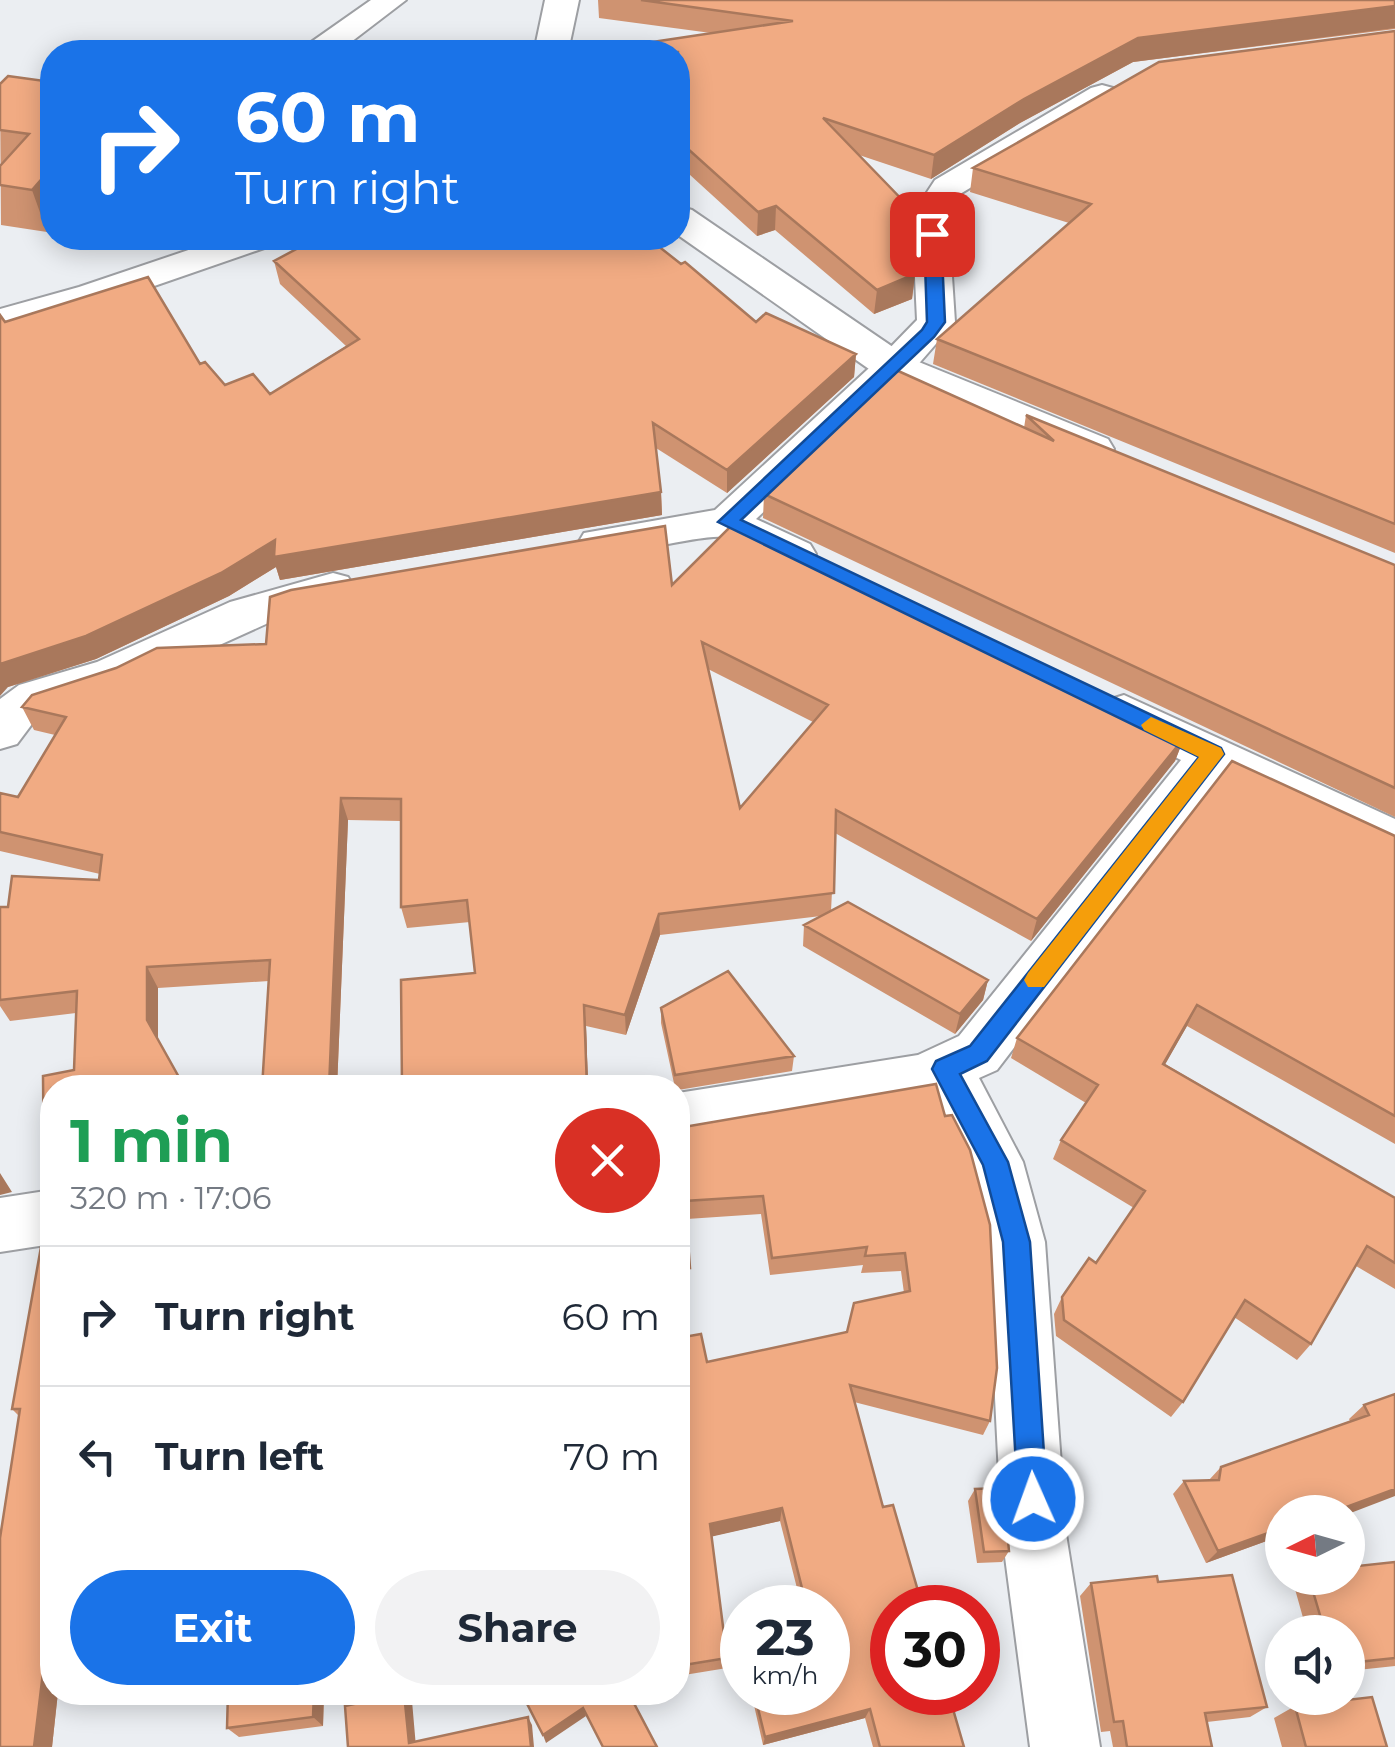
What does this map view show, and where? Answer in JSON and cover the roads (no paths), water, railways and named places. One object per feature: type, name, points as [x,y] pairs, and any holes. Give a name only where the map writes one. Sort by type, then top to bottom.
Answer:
[{"type":"street","points":[[335,40],[391,0]]},
{"type":"street","points":[[554,40],[562,0]]},
{"type":"street","points":[[550,552],[727,522],[894,367],[936,322],[930,215],[946,187],[1132,79]]},
{"type":"street","points":[[690,226],[894,367],[1126,464]]},
{"type":"street","points":[[0,320],[92,295],[221,250]]},
{"type":"street","points":[[727,522],[835,573]]},
{"type":"street","points":[[0,731],[25,703],[109,676],[240,612],[295,595],[374,582]]},
{"type":"street","points":[[1088,694],[1395,841]]},
{"type":"street","points":[[690,1116],[924,1078],[978,1054],[1214,754]]},
{"type":"street","points":[[945,1069],[995,1162],[1016,1242],[1034,1534],[1065,1747]]},
{"type":"street","points":[[0,1225],[40,1219]]}]
